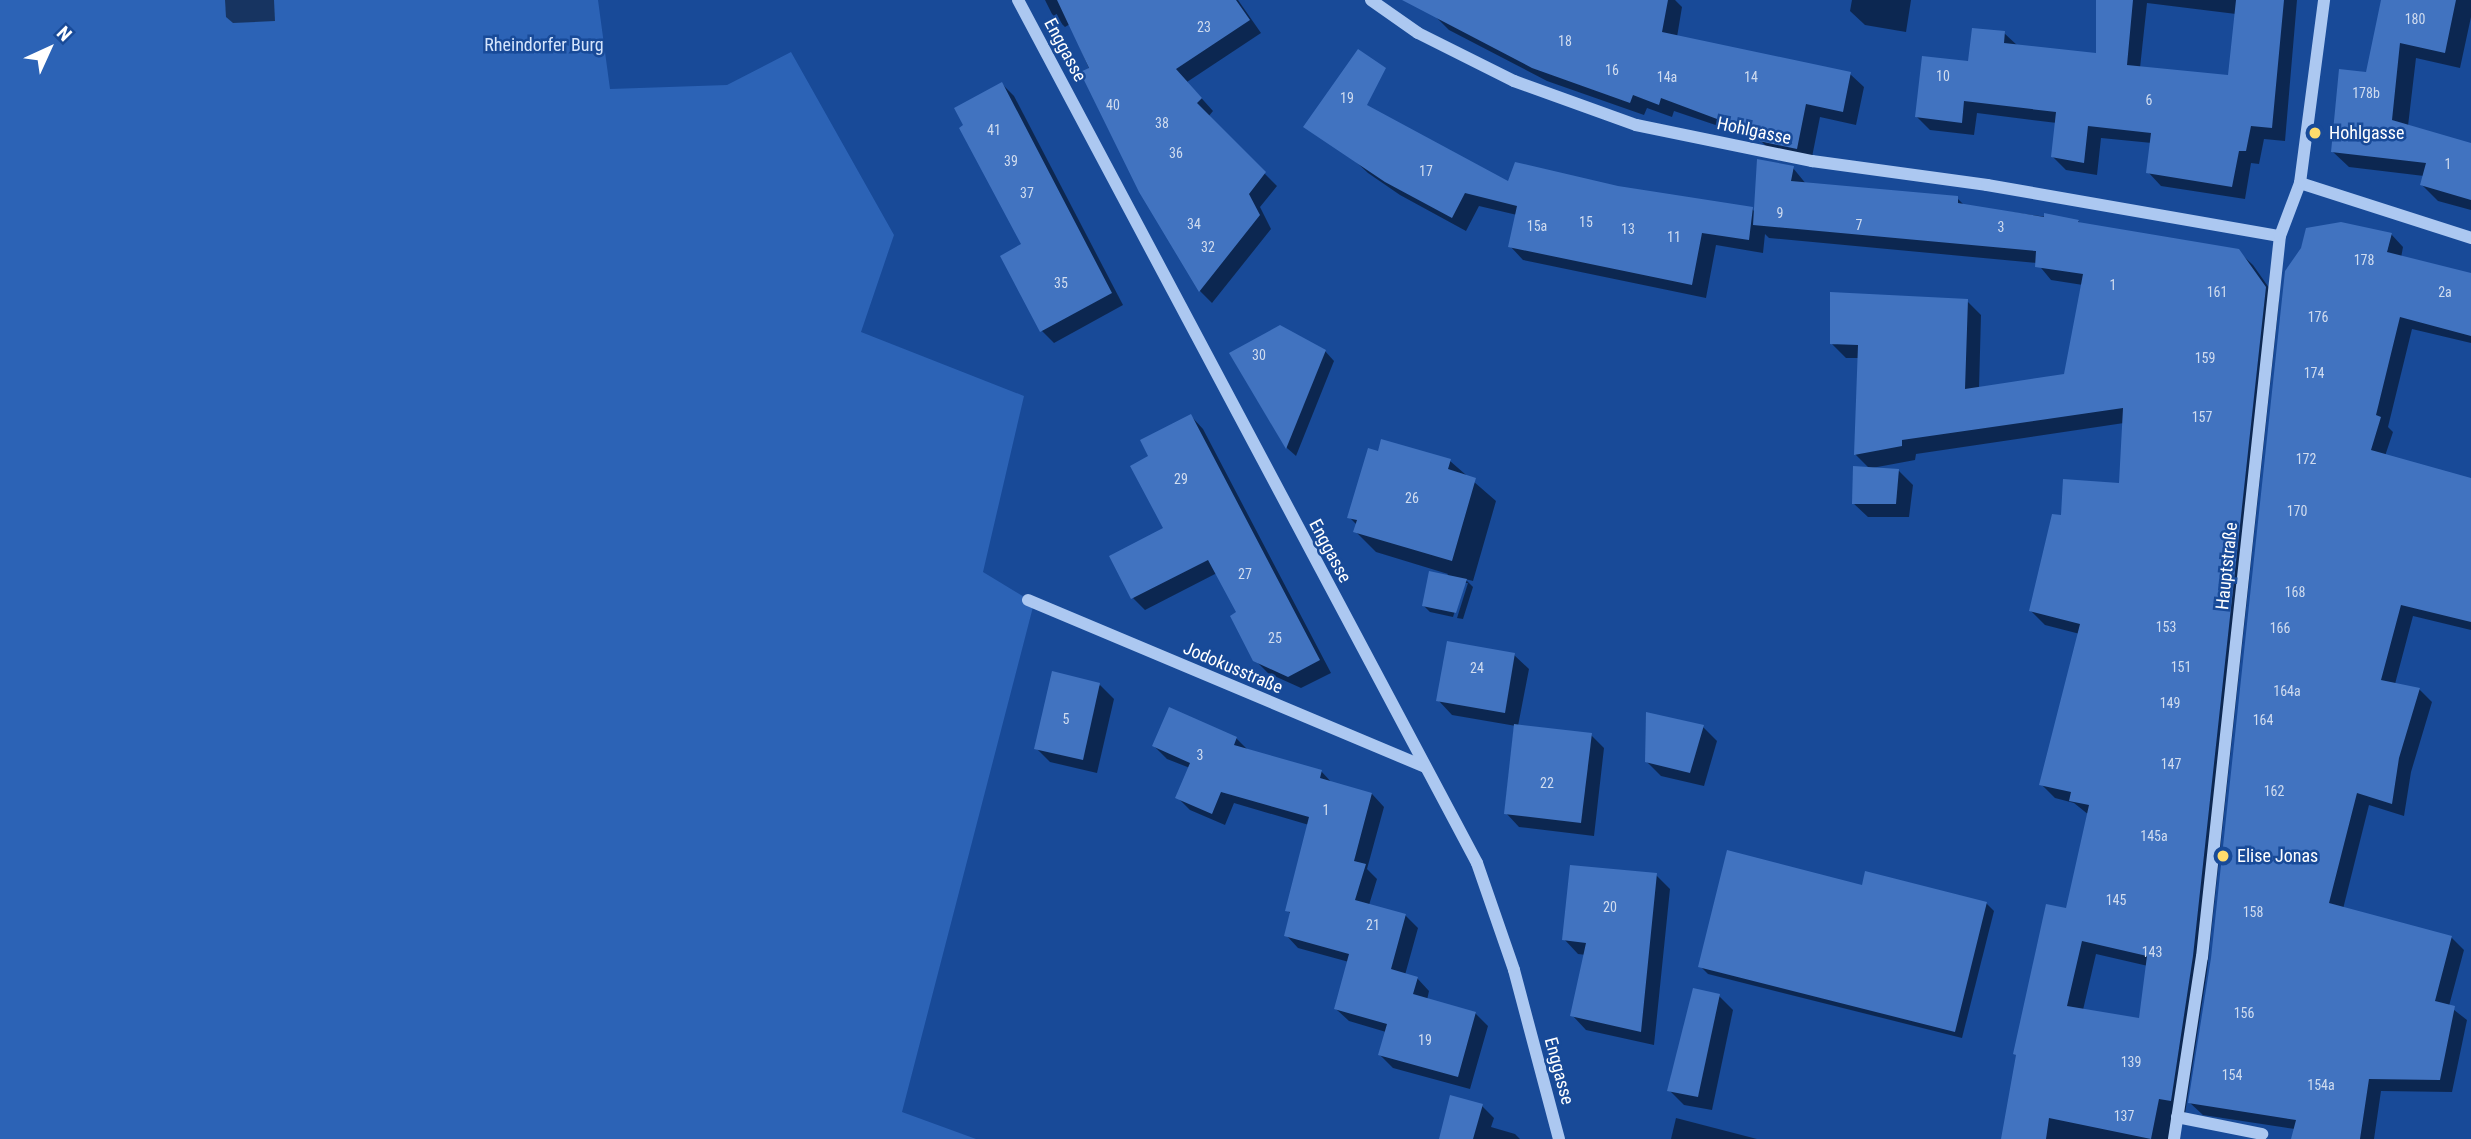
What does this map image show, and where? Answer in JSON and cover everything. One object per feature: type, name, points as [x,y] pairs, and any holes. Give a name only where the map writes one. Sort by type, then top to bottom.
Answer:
[{"type":"street","name":"Enggasse","points":[[1018,0],[1476,863],[1514,970],[1559,1139]]},
{"type":"street","name":"Hohlgasse","points":[[1371,0],[1418,33],[1514,81],[1636,125],[1812,161],[1987,184],[2280,236]]},
{"type":"street","name":"Hauptstraße","points":[[2174,1139],[2202,957],[2280,236],[2300,183],[2324,0]]},
{"type":"street","points":[[2300,183],[2471,238]]},
{"type":"street","name":"Jodokusstraße","points":[[1028,600],[1425,767]]},
{"type":"street","points":[[2177,1117],[2262,1134]]},
{"type":"green space","name":"Rheindorfer Burg","points":[[0,0],[598,0],[610,89],[727,85],[791,52],[894,235],[861,332],[1024,396],[983,572],[1034,603],[902,1112],[976,1139],[0,1139]]},
{"type":"building","points":[[1057,0],[1236,0],[1250,20],[1176,69],[1202,98],[1197,103],[1266,172],[1249,194],[1260,215],[1199,292],[1139,192],[1080,72],[1089,68]]},
{"type":"building","points":[[1402,0],[1668,0],[1662,32],[1851,72],[1843,112],[1806,104],[1797,149],[1759,141],[1760,130],[1725,122],[1661,98],[1659,105],[1633,95],[1630,103],[1532,68]]},
{"type":"building","points":[[2096,0],[2133,0],[2127,65],[2228,75],[2236,0],[2284,0],[2272,128],[2251,126],[2246,151],[2239,151],[2232,187],[2146,173],[2151,133],[2088,126],[2084,163],[2051,157],[2056,112],[1964,101],[1962,123],[1915,117],[1922,56],[1968,61],[1972,28],[2005,31],[2004,43],[2096,53]]},
{"type":"building","points":[[2381,0],[2456,0],[2445,53],[2400,43],[2392,120],[2471,143],[2471,200],[2420,185],[2426,163],[2331,152],[2339,69],[2366,72]]},
{"type":"building","points":[[1358,49],[1386,68],[1367,105],[1508,181],[1515,162],[1618,186],[1753,207],[1749,240],[1702,233],[1692,285],[1508,247],[1517,206],[1465,193],[1452,218],[1385,182],[1303,127]]},
{"type":"building","points":[[1002,82],[1112,293],[1040,332],[1000,256],[1021,244],[959,128],[963,125],[954,108]]},
{"type":"building","points":[[1757,159],[1794,166],[1791,181],[1958,196],[1958,203],[2044,217],[2044,213],[2079,220],[2078,222],[2239,249],[2266,287],[2193,956],[2171,1101],[2159,1099],[2151,1139],[2049,1118],[2046,1139],[2001,1139],[2016,1055],[2013,1054],[2046,904],[2066,908],[2089,805],[2069,801],[2071,792],[2039,785],[2080,624],[2029,611],[2052,514],[2061,515],[2063,479],[2119,483],[2123,408],[1902,440],[1902,446],[1854,455],[1858,345],[1830,344],[1830,292],[1968,299],[1965,389],[2064,374],[2083,274],[2035,267],[2036,251],[1753,225]],"holes":[[[2082,941],[2147,956],[2139,1018],[2067,1006]]]},
{"type":"building","points":[[2341,222],[2392,233],[2387,252],[2471,273],[2471,336],[2400,317],[2376,415],[2381,417],[2371,450],[2471,478],[2471,622],[2401,605],[2381,680],[2420,688],[2399,758],[2392,804],[2357,793],[2329,903],[2452,936],[2435,1001],[2455,1006],[2440,1080],[2369,1079],[2360,1139],[2291,1139],[2296,1120],[2188,1103],[2211,958],[2285,271],[2301,248],[2306,228]]},
{"type":"building","points":[[1280,325],[1326,350],[1286,449],[1229,353]]},
{"type":"building","points":[[1191,414],[1320,660],[1288,677],[1253,661],[1230,616],[1236,612],[1208,560],[1131,599],[1109,556],[1163,528],[1130,466],[1148,456],[1140,440]]},
{"type":"building","points":[[1381,439],[1451,459],[1448,469],[1476,478],[1452,561],[1353,532],[1357,520],[1347,518],[1368,448],[1378,451]]},
{"type":"building","points":[[1853,466],[1899,469],[1896,504],[1852,504]]},
{"type":"building","points":[[1429,571],[1467,579],[1456,613],[1422,606]]},
{"type":"building","points":[[1447,641],[1515,653],[1505,713],[1436,701]]},
{"type":"building","points":[[1052,671],[1100,683],[1083,760],[1034,749]]},
{"type":"building","points":[[1169,707],[1237,737],[1234,745],[1322,770],[1320,778],[1372,793],[1354,861],[1366,864],[1355,900],[1406,914],[1391,969],[1418,977],[1413,994],[1476,1012],[1458,1077],[1378,1055],[1387,1024],[1334,1009],[1349,954],[1284,936],[1290,912],[1285,911],[1309,817],[1221,792],[1212,814],[1175,798],[1190,763],[1152,746]]},
{"type":"building","points":[[1646,712],[1704,725],[1690,773],[1645,762]]},
{"type":"building","points":[[1514,724],[1592,733],[1581,823],[1504,814]]},
{"type":"building","points":[[1727,850],[1862,885],[1865,871],[1987,902],[1955,1032],[1698,967]]},
{"type":"building","points":[[1570,865],[1657,873],[1641,1032],[1570,1016],[1586,943],[1562,940]]},
{"type":"building","points":[[1693,988],[1720,994],[1698,1097],[1667,1091]]},
{"type":"building","points":[[1450,1095],[1483,1104],[1473,1139],[1439,1139]]},
{"type":"place","name":"Hohlgasse","points":[[2315,133]]},
{"type":"place","name":"Elise Jonas","points":[[2223,856]]}]
